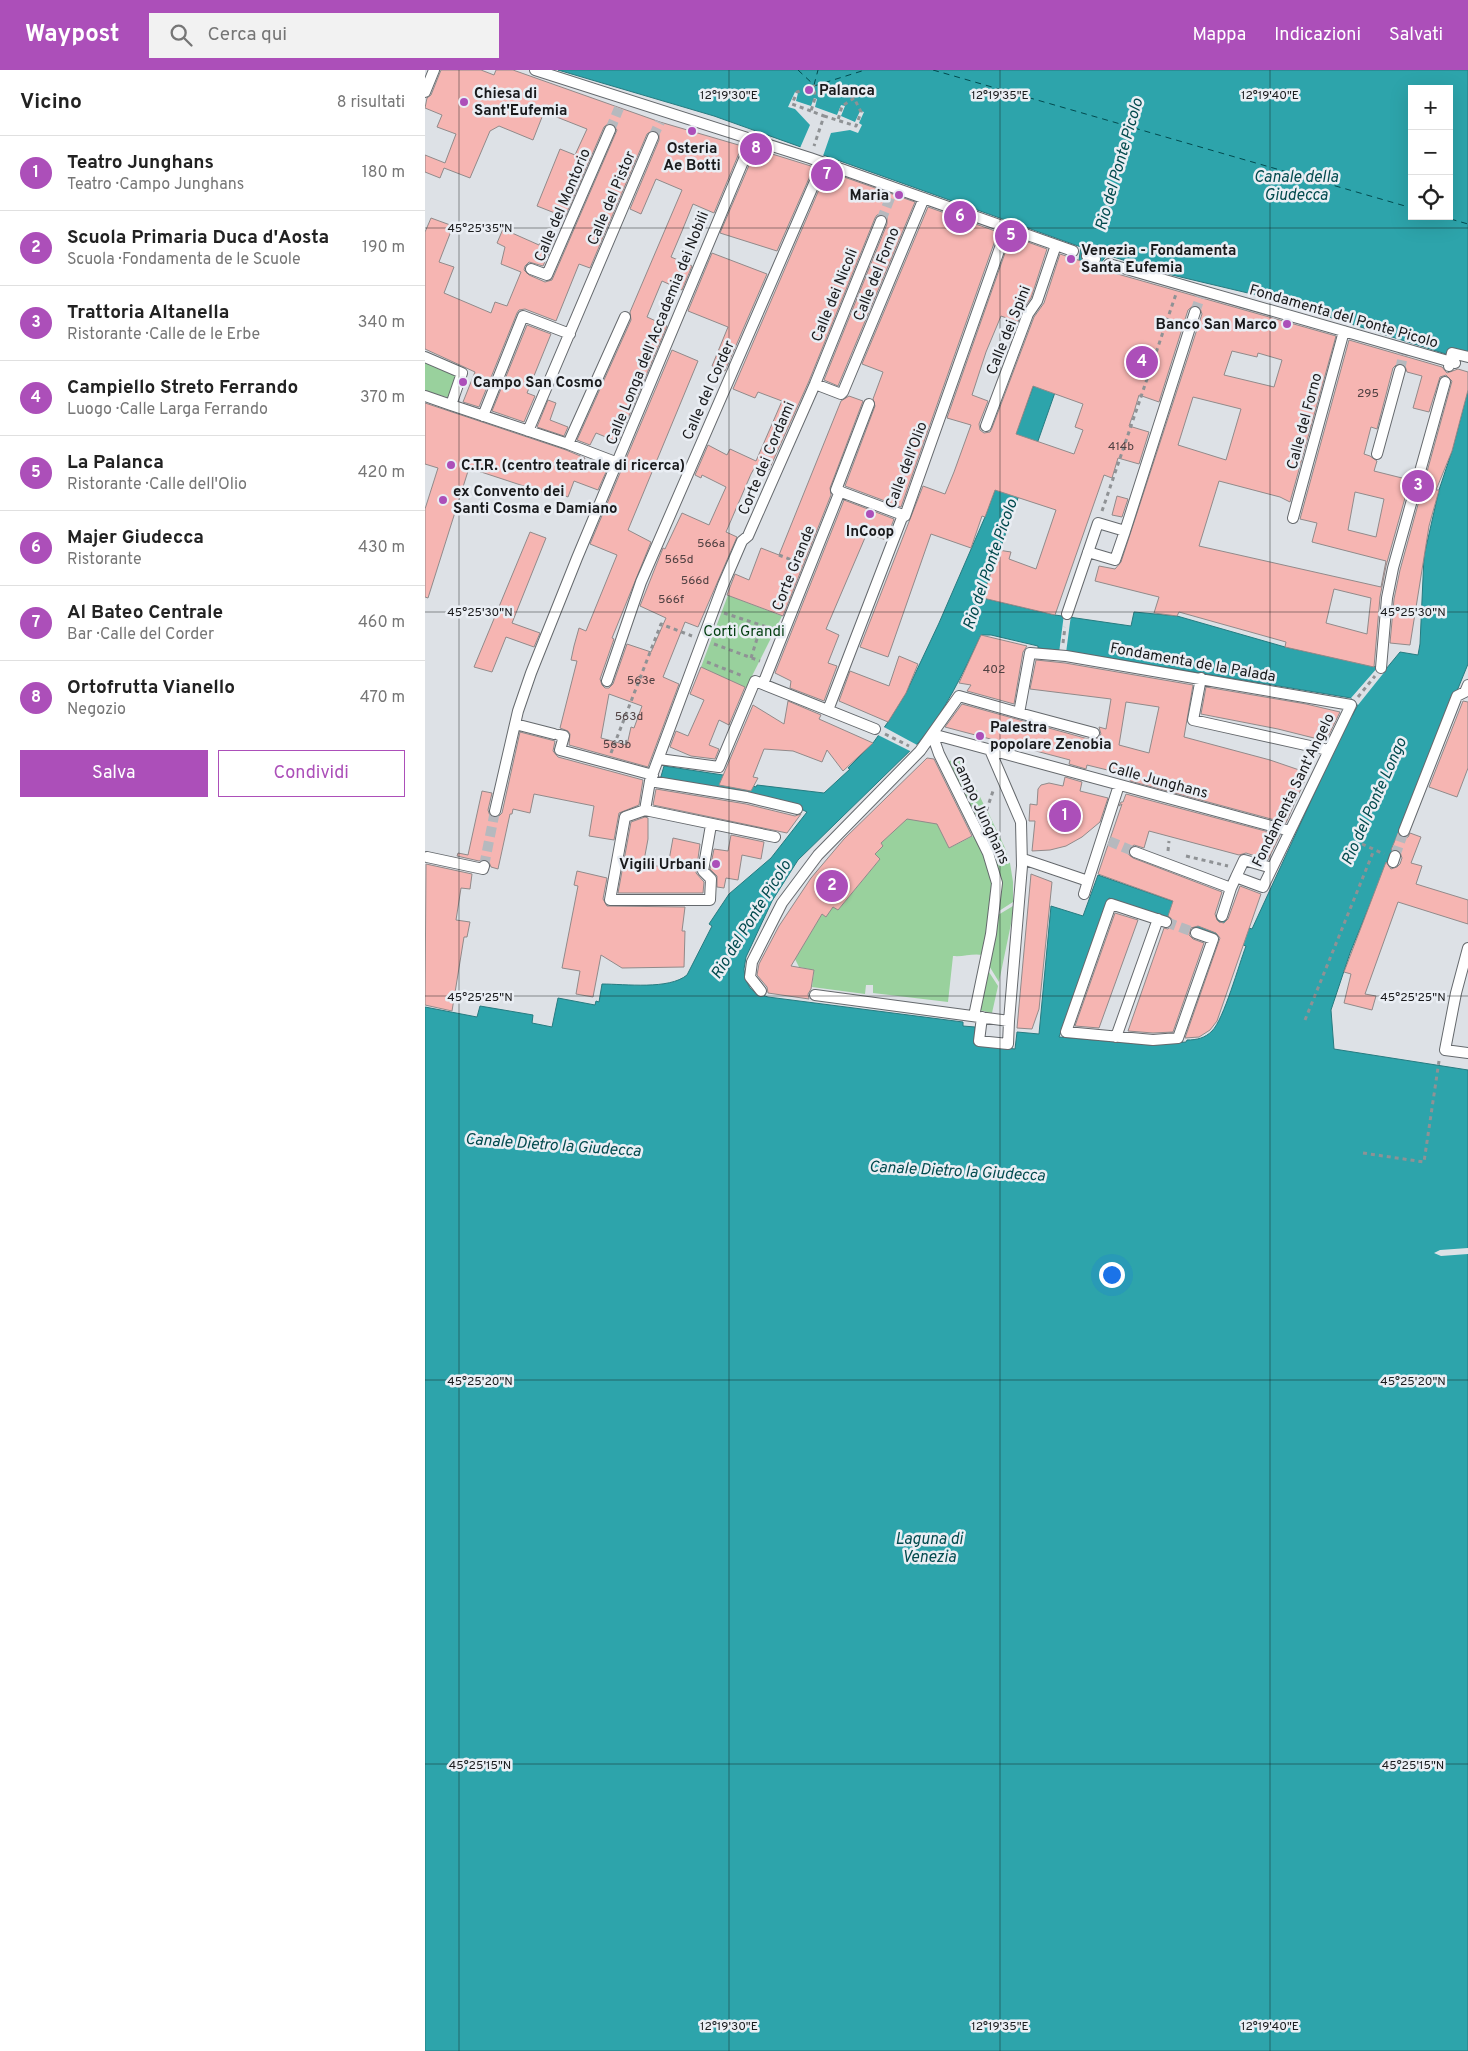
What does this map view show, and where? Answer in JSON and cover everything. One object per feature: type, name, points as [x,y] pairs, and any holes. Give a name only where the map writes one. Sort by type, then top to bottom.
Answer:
[{"type":"street","points":[[425,92],[434,70]]},
{"type":"street","points":[[535,70],[621,103],[664,111],[752,140],[822,166],[923,198],[1073,251]]},
{"type":"street","points":[[660,122],[664,111]]},
{"type":"street","name":"Calle del Montorio","points":[[531,268],[547,275],[610,130]]},
{"type":"street","name":"Calle del Pistor","points":[[528,431],[653,137]]},
{"type":"street","name":"Calle Longa dell'Accademia dei Nobili","points":[[495,811],[515,724],[531,673],[752,140]]},
{"type":"street","name":"Calle del Corder","points":[[607,682],[641,582],[822,166]]},
{"type":"street","name":"Calle del Forno","points":[[815,382],[841,394],[843,392],[923,198]]},
{"type":"street","name":"Calle dei Nicoli","points":[[815,382],[881,221]]},
{"type":"street","name":"Calle dell'Olio","points":[[829,710],[903,515],[905,516],[1007,228]]},
{"type":"street","name":"Calle dei Spini","points":[[986,426],[1029,314],[1037,301],[1056,245]]},
{"type":"street","name":"Fondamenta del Ponte Picolo","points":[[1109,264],[1180,284],[1202,293],[1344,331],[1452,363],[1453,353],[1468,358]]},
{"type":"street","points":[[1088,552],[1115,560],[1195,312]]},
{"type":"street","points":[[483,416],[523,316],[570,334]]},
{"type":"street","points":[[568,444],[625,317]]},
{"type":"street","name":"Calle del Forno","points":[[1293,518],[1344,331]]},
{"type":"street","points":[[425,357],[462,373],[451,405]]},
{"type":"street","points":[[1377,454],[1399,370]]},
{"type":"street","name":"Corte dei Cordami","points":[[645,810],[652,778],[714,609],[742,542],[748,536],[815,382]]},
{"type":"street","points":[[1381,668],[1387,598],[1393,568],[1445,382]]},
{"type":"street","points":[[425,396],[568,444],[617,463]]},
{"type":"street","name":"Corte Grande","points":[[659,759],[719,767],[759,682],[770,665],[840,491],[837,490],[869,404]]},
{"type":"street","points":[[840,491],[903,515]]},
{"type":"street","points":[[1067,614],[1098,523],[1125,531]]},
{"type":"street","name":"Fondamenta de la Palada","points":[[1019,713],[1030,653],[1062,655],[1351,705]]},
{"type":"street","points":[[1201,678],[1193,720],[1328,750]]},
{"type":"street","points":[[759,682],[875,729]]},
{"type":"street","points":[[1404,831],[1457,696],[1465,692],[1468,685]]},
{"type":"street","points":[[761,991],[750,977],[751,962],[782,903],[818,855],[920,751],[959,696],[1094,734]]},
{"type":"street","name":"Fondamenta Sant'Angelo","points":[[1234,872],[1263,888],[1351,705]]},
{"type":"street","points":[[515,724],[564,736],[561,750],[652,778],[797,809]]},
{"type":"street","name":"Calle Junghans","points":[[932,734],[1290,830]]},
{"type":"street","name":"Campo Junghans","points":[[932,734],[939,754],[988,853],[997,882],[978,1017],[979,1041],[1008,1044],[1023,859],[1021,822],[990,750]]},
{"type":"street","points":[[1084,894],[1106,840],[1119,785]]},
{"type":"street","points":[[711,825],[703,872],[711,879],[710,900],[610,900],[625,817],[645,810],[775,837]]},
{"type":"street","points":[[1135,852],[1147,853],[1231,888]]},
{"type":"street","points":[[427,856],[483,869],[484,866]]},
{"type":"street","name":"Campo Junghans","points":[[1023,859],[1088,881]]},
{"type":"street","points":[[1222,916],[1234,872],[1244,860],[1272,868]]},
{"type":"street","points":[[1116,1037],[1162,921],[1111,904],[1066,1032],[1116,1037],[1153,1040],[1178,1038],[1213,939],[1196,933]]},
{"type":"street","points":[[1468,948],[1456,993],[1445,1050],[1468,1054]]},
{"type":"street","points":[[815,995],[1009,1020]]},
{"type":"path","points":[[811,111],[815,98],[814,86],[797,92],[792,104],[824,116],[856,126],[861,112],[854,98],[843,106],[838,120]]},
{"type":"path","points":[[812,152],[824,116]]},
{"type":"path","points":[[1098,523],[1180,284]]},
{"type":"path","points":[[1149,375],[1133,370],[1139,349],[1155,355]]},
{"type":"path","points":[[779,555],[809,567]]},
{"type":"path","points":[[714,609],[783,633]]},
{"type":"path","points":[[1062,655],[1067,614]]},
{"type":"path","points":[[607,763],[661,624],[770,665]]},
{"type":"path","points":[[751,658],[761,626]]},
{"type":"path","points":[[697,658],[759,682]]},
{"type":"path","points":[[1351,705],[1381,668]]},
{"type":"path","points":[[875,729],[920,751]]},
{"type":"path","points":[[978,835],[999,772]]},
{"type":"path","points":[[1169,841],[1168,851],[1177,853]]},
{"type":"path","points":[[1361,844],[1394,859]]},
{"type":"path","points":[[1305,1020],[1374,850]]},
{"type":"path","points":[[1185,855],[1234,872]]},
{"type":"path","points":[[1363,1153],[1424,1162],[1439,1060]]},
{"type":"green space","points":[[425,360],[459,374],[450,398],[425,391]]},
{"type":"green space","name":"Corti Grandi","points":[[728,595],[782,616],[746,688],[701,667]]},
{"type":"green space","points":[[962,760],[985,807],[977,826],[946,761]]},
{"type":"green space","points":[[988,812],[1005,848],[1008,859],[991,853],[981,832]]},
{"type":"green space","points":[[902,818],[933,820],[941,826],[949,848],[975,835],[988,863],[994,887],[983,955],[953,956],[948,1002],[873,993],[873,985],[866,985],[865,994],[812,987],[814,970],[799,967],[795,959],[822,914],[833,907],[838,910],[880,859],[875,854],[883,846],[881,843]]},
{"type":"green space","points":[[993,857],[1010,863],[1013,882],[1013,902],[999,911],[1000,892]]},
{"type":"green space","points":[[1013,906],[999,982],[988,964],[998,915]]},
{"type":"green space","points":[[987,969],[998,986],[992,1013],[979,1010]]},
{"type":"water","name":"Laguna di Venezia","points":[[558,70],[1468,70],[1468,361],[1269,298],[1172,275],[1107,255],[1100,264],[983,598],[1055,615],[1131,626],[1134,612],[1177,616],[1285,647],[1386,669],[1400,652],[1418,655],[1424,556],[1439,490],[1452,451],[1468,390],[1468,664],[1350,953],[1331,1010],[1334,1049],[1468,1070],[1468,2051],[425,2051],[425,1007],[477,1017],[480,1006],[533,1015],[532,1023],[552,1027],[558,998],[595,1005],[596,1001],[599,1002],[602,984],[669,983],[687,975],[712,926],[709,924],[729,894],[771,858],[807,812],[799,808],[660,780],[664,766],[723,775],[756,787],[757,785],[824,793],[850,769],[848,768],[873,743],[906,693],[985,517],[1065,300],[1079,260],[1081,247],[714,116]],"holes":[[[981,635],[991,635],[1038,646],[1038,648],[1067,651],[1351,698],[1358,705],[1352,716],[1350,716],[1252,929],[1098,875],[1083,916],[1051,906],[1039,1034],[1017,1032],[1015,1049],[974,1044],[975,1027],[963,1026],[963,1022],[768,997],[756,993],[750,988],[745,978],[746,957],[772,901],[798,860],[929,730],[961,677]],[[1109,898],[1246,946],[1217,1025],[1204,1037],[1187,1040],[1186,1042],[1151,1045],[1059,1037]]]},
{"type":"pier","points":[[795,92],[798,93],[796,101],[811,106],[814,98],[817,99],[815,107],[837,115],[841,105],[845,106],[841,116],[855,122],[860,111],[864,112],[859,123],[862,125],[858,133],[850,130],[831,133],[823,156],[800,148],[810,125],[795,109],[788,107]]},
{"type":"pier","points":[[1064,614],[1071,615],[1066,653],[1059,653]]},
{"type":"pier","points":[[1378,667],[1386,670],[1358,705],[1351,698]]},
{"type":"pier","points":[[882,726],[919,746],[912,752],[876,734]]},
{"type":"pier","points":[[1468,1248],[1468,1254],[1441,1256],[1434,1253],[1440,1250]]},
{"type":"building","points":[[441,70],[481,70],[494,75],[496,70],[513,70],[660,122],[742,146],[714,213],[693,204],[671,257],[692,266],[682,290],[662,281],[647,317],[667,326],[618,442],[596,433],[590,445],[577,440],[631,320],[630,312],[682,190],[656,179],[641,214],[630,209],[659,140],[659,133],[653,130],[647,134],[590,268],[579,264],[556,321],[525,309],[519,310],[517,313],[479,407],[463,402],[475,372],[425,349],[425,232],[431,218],[453,226],[439,262],[454,267],[444,293],[491,313],[495,302],[507,306],[521,272],[501,264],[505,247],[497,243],[503,229],[539,245],[543,235],[555,240],[543,266],[529,262],[524,270],[529,275],[545,282],[552,280],[617,130],[609,123],[604,127],[565,217],[537,206],[560,149],[575,155],[587,129],[544,112],[533,140],[499,126],[490,131],[470,178],[444,168],[440,178],[425,172],[425,155],[445,163],[456,134],[437,127],[442,115],[425,108],[427,98],[431,95]]},
{"type":"building","points":[[756,149],[814,167],[777,251],[720,233]]},
{"type":"building","points":[[827,171],[915,202],[838,386],[824,380],[887,224],[887,217],[883,214],[877,215],[875,218],[809,381],[769,470],[756,465],[751,474],[726,532],[737,537],[698,627],[685,622],[663,677],[679,684],[648,767],[569,745],[570,734],[568,731],[560,728],[577,661],[571,660],[574,646],[579,628],[586,631],[617,555],[590,544],[672,350],[698,361],[628,530],[651,542],[612,638],[614,639],[600,679],[605,688],[609,688],[613,684],[627,644],[651,652],[666,618],[640,606],[663,548],[665,549],[682,513],[709,525],[726,487],[702,475],[701,478],[695,475],[708,445],[727,455],[730,449],[756,461],[782,401],[758,392],[755,398],[733,389]],"holes":[[[609,694],[642,706],[634,728],[631,727],[627,745],[601,738]]]},
{"type":"building","points":[[928,207],[998,232],[901,507],[845,486],[875,406],[873,399],[883,372],[862,364]]},
{"type":"building","points":[[1011,236],[1047,249],[1031,298],[1022,310],[1018,322],[1001,316],[986,352],[972,395],[988,401],[979,424],[980,430],[984,433],[990,432],[992,428],[1034,317],[1044,303],[1060,254],[1099,267],[1102,264],[1107,271],[1336,336],[1290,502],[1280,497],[1219,481],[1199,546],[1381,587],[1386,561],[1312,542],[1317,523],[1300,519],[1349,340],[1442,367],[1447,373],[1458,369],[1468,372],[1468,390],[1452,451],[1436,490],[1439,490],[1429,526],[1410,645],[1390,643],[1394,599],[1400,570],[1452,381],[1446,375],[1440,377],[1429,412],[1413,408],[1422,376],[1407,372],[1405,366],[1401,363],[1396,365],[1393,368],[1377,429],[1371,427],[1364,454],[1377,461],[1374,471],[1410,480],[1386,566],[1380,597],[1374,667],[1285,647],[1286,642],[1179,612],[1177,616],[1154,613],[1159,597],[1095,581],[1099,566],[1115,569],[1121,562],[1202,314],[1200,308],[1194,305],[1188,310],[1159,402],[1139,395],[1129,426],[1149,432],[1139,464],[1118,458],[1112,478],[1104,475],[1055,615],[983,598],[998,550],[1011,552],[1009,559],[1036,569],[1056,510],[995,490],[985,517],[982,516],[971,548],[931,534],[888,657],[860,647],[923,486],[945,494],[954,472],[971,425],[947,418]],"holes":[[[1232,351],[1257,357],[1258,353],[1282,360],[1274,387],[1224,375]],[[1033,386],[1083,404],[1075,427],[1083,430],[1074,454],[1016,434]],[[1193,397],[1241,409],[1226,460],[1178,445]],[[1355,492],[1384,499],[1376,537],[1348,530]],[[1334,589],[1371,598],[1367,634],[1326,623]]]},
{"type":"building","points":[[712,253],[767,274],[725,371],[712,366],[728,327],[688,311]]},
{"type":"building","points":[[527,325],[551,334],[527,393],[535,396],[524,422],[492,411]]},
{"type":"building","points":[[849,396],[863,401],[830,488],[831,495],[783,616],[727,595],[735,574],[749,580],[761,548],[779,555],[841,401]]},
{"type":"building","points":[[548,400],[556,403],[550,420],[568,427],[564,436],[537,427]]},
{"type":"building","name":"ex Convento dei Santi Cosma e Damiano","points":[[425,403],[566,450],[585,458],[583,463],[606,472],[598,490],[574,481],[568,497],[556,492],[554,496],[469,468],[428,598],[425,597],[425,509],[438,468],[425,464]]},
{"type":"building","points":[[1117,496],[1128,499],[1122,517],[1112,515]]},
{"type":"building","points":[[844,500],[894,519],[886,540],[867,533],[826,629],[839,635],[828,663],[837,666],[824,701],[790,688],[791,681],[775,673]]},
{"type":"building","points":[[530,532],[546,538],[512,623],[540,633],[534,647],[506,637],[492,672],[474,667]]},
{"type":"building","points":[[981,635],[1027,646],[1023,652],[1014,704],[967,691],[971,685],[959,683]]},
{"type":"building","points":[[899,656],[918,664],[906,693],[888,722],[839,701],[850,671],[889,686]]},
{"type":"building","points":[[1036,660],[1065,663],[1193,685],[1184,737],[1270,760],[1308,773],[1286,823],[1130,781],[1132,776],[1087,765],[1086,769],[1069,764],[1070,760],[945,727],[962,704],[1092,740],[1098,738],[1101,734],[1099,727],[1106,729],[1111,699],[1030,689]],"holes":[[[1126,702],[1159,707],[1149,753],[1119,745]]]},
{"type":"building","points":[[701,667],[745,687],[729,725],[719,720],[709,745],[719,749],[715,759],[691,756],[670,747],[676,731],[688,736],[704,700],[690,694]]},
{"type":"building","points":[[1206,687],[1306,704],[1340,712],[1326,741],[1278,729],[1201,714]]},
{"type":"building","points":[[788,701],[821,715],[819,719],[873,743],[843,771],[827,750],[822,762],[793,751],[764,749],[753,777],[758,778],[751,791],[719,785],[753,705],[784,724]]},
{"type":"building","points":[[1463,701],[1468,702],[1468,768],[1457,797],[1429,787]]},
{"type":"building","points":[[520,732],[555,741],[553,751],[558,757],[643,780],[639,805],[619,813],[614,840],[589,836],[594,806],[534,794],[530,813],[513,809],[512,814],[510,814],[498,869],[491,867],[486,859],[479,861],[457,856],[458,853],[468,855],[482,791],[492,793],[488,810],[490,816],[497,818],[502,813]]},
{"type":"building","points":[[927,758],[934,759],[972,836],[949,848],[937,824],[907,819],[881,843],[883,846],[875,854],[880,859],[838,910],[833,907],[826,917],[822,914],[791,966],[814,970],[811,989],[808,994],[809,999],[768,993],[767,987],[757,975],[759,964],[779,926],[811,878],[844,839]]},
{"type":"building","points":[[1065,777],[1082,782],[1080,791],[1108,798],[1100,822],[1082,837],[1066,846],[1050,850],[1032,851],[1035,821],[1029,821],[1030,804],[1037,805],[1038,789],[1041,785],[1049,783],[1063,786]]},
{"type":"building","points":[[656,789],[746,804],[795,816],[801,814],[787,833],[653,805]]},
{"type":"building","points":[[1126,794],[1280,835],[1268,860],[1246,853],[1239,855],[1149,831],[1144,848],[1134,845],[1129,849],[1128,854],[1133,858],[1222,892],[1215,914],[1219,922],[1224,923],[1228,919],[1240,886],[1261,894],[1217,1021],[1210,1030],[1199,1037],[1185,1038],[1220,938],[1216,933],[1198,926],[1191,928],[1189,935],[1193,939],[1204,943],[1173,1032],[1128,1031],[1164,928],[1168,929],[1172,925],[1173,920],[1168,916],[1173,901],[1098,874],[1122,804],[1119,806]]},
{"type":"building","points":[[645,817],[648,818],[648,839],[643,866],[668,866],[673,838],[700,844],[696,873],[704,882],[703,893],[618,893],[631,822]]},
{"type":"building","points":[[1398,833],[1402,838],[1408,837],[1410,833],[1421,837],[1411,863],[1422,866],[1416,884],[1468,900],[1468,924],[1398,902],[1365,994],[1376,996],[1372,1010],[1344,1003],[1351,974],[1344,972],[1386,862],[1391,869],[1400,864],[1402,858],[1400,852],[1397,849],[1391,850]]},
{"type":"building","points":[[731,835],[764,842],[761,859],[742,855],[738,880],[726,878],[724,888],[717,887],[717,876],[710,869],[714,849],[728,851]]},
{"type":"building","points":[[426,864],[472,874],[470,889],[461,888],[456,920],[470,922],[467,937],[464,937],[452,1011],[425,1005]]},
{"type":"building","points":[[577,871],[607,878],[603,899],[607,906],[685,907],[682,931],[685,931],[684,967],[622,968],[601,955],[593,997],[576,994],[580,971],[562,968],[578,886],[574,885]]},
{"type":"building","points":[[1031,874],[1052,882],[1039,1009],[1032,1029],[1017,1028]]},
{"type":"building","points":[[1115,913],[1138,920],[1099,1028],[1075,1026]]},
{"type":"ferry route","points":[[798,70],[814,85]]},
{"type":"ferry route","points":[[814,85],[818,70]]},
{"type":"ferry route","points":[[814,86],[865,70]]},
{"type":"ferry route","points":[[933,70],[1408,207]]},
{"type":"ferry route","points":[[1453,220],[1468,224]]},
{"type":"tunnel","points":[[610,130],[619,108]]},
{"type":"tunnel","points":[[653,137],[660,122]]},
{"type":"tunnel","points":[[881,221],[892,193]]},
{"type":"tunnel","points":[[1195,312],[1201,295]]},
{"type":"tunnel","points":[[1400,370],[1404,351]]},
{"type":"tunnel","points":[[484,866],[495,811]]},
{"type":"tunnel","points":[[1395,856],[1404,831]]},
{"type":"tunnel","points":[[1109,841],[1135,852]]},
{"type":"tunnel","points":[[1166,922],[1196,933]]},
{"type":"place","name":"Palanca","points":[[809,90]]},
{"type":"place","name":"Chiesa di Sant'Eufemia","points":[[464,102]]},
{"type":"place","name":"Osteria Ae Botti","points":[[692,131]]},
{"type":"place","name":"Ortofrutta Vianello","points":[[756,149]]},
{"type":"place","name":"Al Bateo Centrale","points":[[827,175]]},
{"type":"place","name":"Maria","points":[[899,195]]},
{"type":"place","name":"Majer Giudecca","points":[[960,217]]},
{"type":"place","name":"La Palanca","points":[[1011,236]]},
{"type":"place","name":"Venezia - Fondamenta Santa Eufemia","points":[[1071,259]]},
{"type":"place","name":"Banco San Marco","points":[[1287,324]]},
{"type":"place","name":"Campiello Streto Ferrando","points":[[1142,362]]},
{"type":"place","name":"Campo San Cosmo","points":[[463,382]]},
{"type":"place","name":"C.T.R. (centro teatrale di ricerca)","points":[[451,465]]},
{"type":"place","name":"Trattoria Altanella","points":[[1418,486]]},
{"type":"place","name":"ex Convento dei Santi Cosma e Damiano","points":[[443,500]]},
{"type":"place","name":"InCoop","points":[[870,514]]},
{"type":"place","name":"Palestra popolare Zenobia","points":[[980,736]]},
{"type":"place","name":"Teatro Junghans","points":[[1065,816]]},
{"type":"place","name":"Vigili Urbani","points":[[716,864]]},
{"type":"place","name":"Scuola Primaria Duca d'Aosta","points":[[832,886]]},
{"type":"water label","name":"Rio del Ponte Picolo","points":[[1118,164]]},
{"type":"water label","name":"Canale della Giudecca","points":[[1296,185]]},
{"type":"water label","name":"Rio del Ponte Picolo","points":[[989,564]]},
{"type":"water label","name":"Rio del Ponte Longo","points":[[1373,801]]},
{"type":"water label","name":"Rio del Ponte Picolo","points":[[750,919]]},
{"type":"water label","name":"Canale Dietro la Giudecca","points":[[553,1144]]},
{"type":"water label","name":"Canale Dietro la Giudecca","points":[[957,1170]]}]
